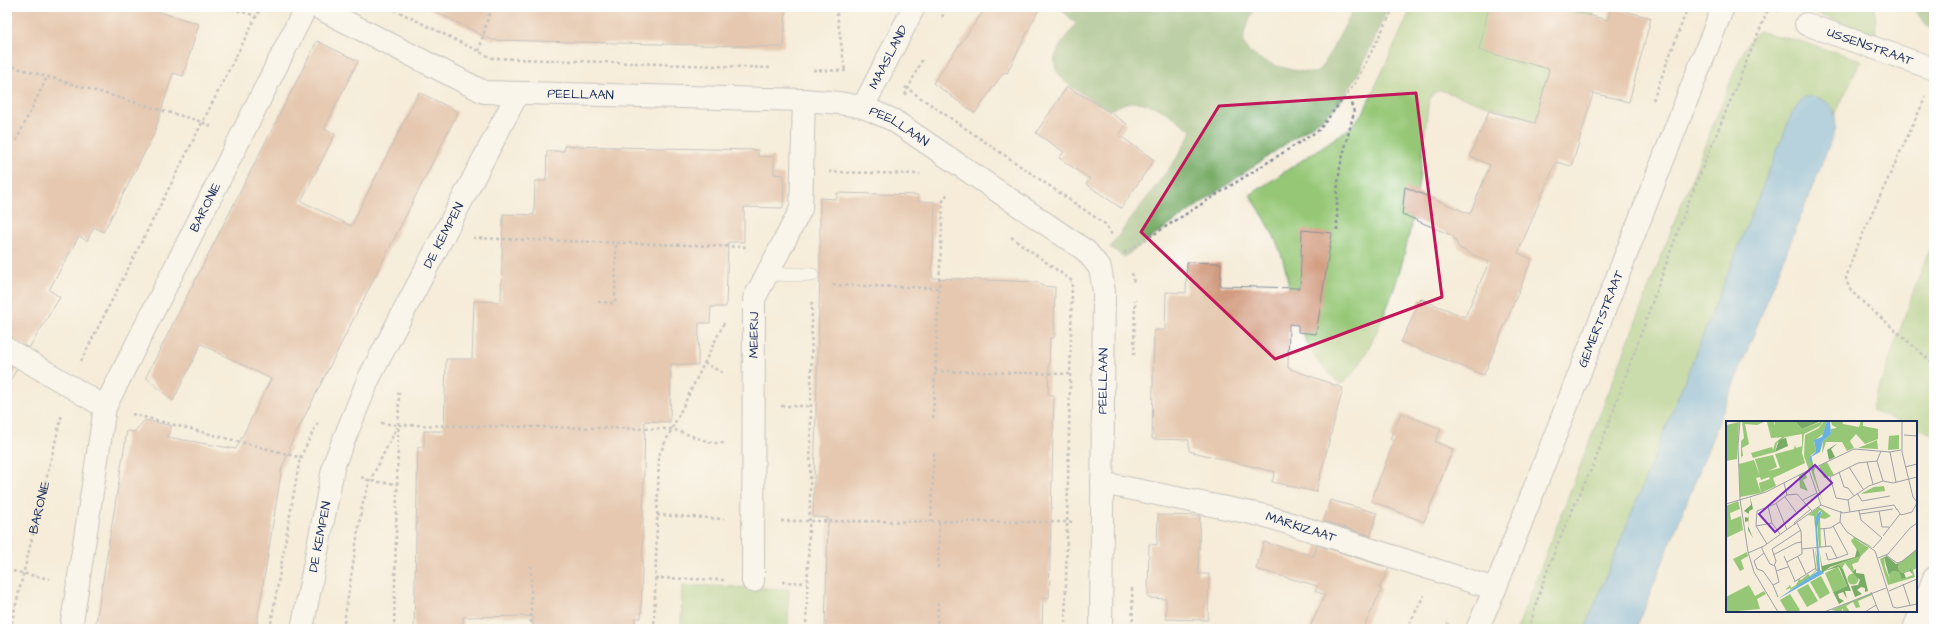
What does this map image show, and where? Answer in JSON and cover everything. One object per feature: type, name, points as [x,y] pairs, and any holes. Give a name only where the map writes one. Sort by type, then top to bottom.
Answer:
[{"type":"street","name":"BARONIE","points":[[71,629],[105,407],[306,7]]},
{"type":"street","name":"PEELLAAN","points":[[317,7],[484,92],[804,100],[840,102],[863,107],[893,120],[1086,251],[1100,268],[1104,291],[1101,629]]},
{"type":"street","name":"MAASLAND","points":[[863,107],[914,7]]},
{"type":"street","name":"GEMERTSTRAAT","points":[[1477,629],[1496,589],[1722,7]]},
{"type":"street","name":"USSENSTRAAT","points":[[1806,24],[1934,69]]},
{"type":"street","name":"DE KEMPEN","points":[[302,629],[334,464],[369,378],[518,93]]},
{"type":"street","name":"MEIERIJ","points":[[753,581],[754,299],[801,209],[804,100]]},
{"type":"street","points":[[7,349],[105,407]]},
{"type":"street","name":"MARKIZAAT","points":[[1102,483],[1266,516],[1496,589]]},
{"type":"street","points":[[1914,629],[1934,578]]},
{"type":"lane","points":[[767,274],[812,280]]},
{"type":"path","points":[[226,7],[256,16]]},
{"type":"path","name":"BARONIE","points":[[10,629],[22,573],[69,385],[261,7]]},
{"type":"path","points":[[389,7],[492,58],[778,69]]},
{"type":"path","points":[[479,51],[491,7]]},
{"type":"path","points":[[836,7],[844,71]]},
{"type":"path","points":[[941,21],[947,7]]},
{"type":"path","points":[[1072,281],[1100,268],[1319,130],[1356,82],[1394,7]]},
{"type":"path","points":[[1529,629],[1538,592],[1576,501],[1594,464],[1688,203],[1769,7]]},
{"type":"path","points":[[893,120],[924,55]]},
{"type":"path","points":[[7,65],[202,122],[239,140]]},
{"type":"path","points":[[809,70],[881,73],[908,89],[1105,224],[1117,241]]},
{"type":"path","points":[[16,141],[47,77]]},
{"type":"path","points":[[1337,230],[1337,192],[1340,167],[1354,112],[1348,93]]},
{"type":"path","points":[[1928,93],[1855,251],[1846,278],[1849,288],[1856,296],[1934,364]]},
{"type":"path","points":[[802,171],[924,174]]},
{"type":"path","points":[[942,188],[955,197]]},
{"type":"path","points":[[933,418],[943,201],[949,192]]},
{"type":"path","points":[[1007,234],[1072,281]]},
{"type":"path","points":[[443,238],[781,248]]},
{"type":"path","points":[[598,302],[615,303],[616,243]]},
{"type":"path","points":[[1121,246],[1127,258]]},
{"type":"path","points":[[1131,271],[1134,286]]},
{"type":"path","points":[[806,629],[812,280],[939,288]]},
{"type":"path","points":[[1064,629],[1072,281]]},
{"type":"path","points":[[1134,294],[1134,356]]},
{"type":"path","points":[[654,629],[659,455],[733,304],[754,299]]},
{"type":"path","points":[[935,371],[1103,375]]},
{"type":"path","points":[[369,378],[399,394],[394,629]]},
{"type":"path","points":[[105,407],[300,458],[334,464],[370,481],[397,484]]},
{"type":"path","points":[[352,420],[398,425],[672,429],[712,443],[753,443]]},
{"type":"path","points":[[343,629],[362,506],[370,481],[398,425]]},
{"type":"path","points":[[931,522],[934,450]]},
{"type":"path","points":[[657,515],[753,521],[1102,522]]},
{"type":"path","points":[[938,568],[939,522]]},
{"type":"path","points":[[531,563],[531,629]]},
{"type":"path","points":[[7,570],[78,585]]},
{"type":"path","points":[[1407,629],[1436,570]]},
{"type":"path","points":[[1132,582],[1133,629]]},
{"type":"path","points":[[937,629],[938,603]]},
{"type":"highlighted area","points":[[1416,93],[1442,297],[1275,359],[1141,232],[1219,106]]},
{"type":"green space","points":[[1059,7],[1146,7],[1156,11],[1169,10],[1172,7],[1256,7],[1244,36],[1245,45],[1249,51],[1256,57],[1266,62],[1298,71],[1315,73],[1323,66],[1355,7],[1388,7],[1363,64],[1338,104],[1327,115],[1124,257],[1110,247],[1176,159],[1192,131],[1162,110],[1145,103],[1127,103],[1110,110],[1084,95],[1066,82],[1059,74],[1055,66],[1055,58],[1061,44],[1076,24]]},
{"type":"green space","points":[[1412,7],[1597,7],[1546,125],[1440,90],[1432,94],[1428,105],[1421,166],[1411,227],[1395,286],[1384,315],[1359,366],[1351,376],[1341,384],[1316,358],[1304,337],[1295,314],[1285,265],[1277,243],[1250,195],[1350,128],[1363,113]]},
{"type":"green space","points":[[1795,7],[1875,7],[1876,34]]},
{"type":"green space","points":[[1911,7],[1934,7],[1934,30],[1932,31]]},
{"type":"green space","points":[[1758,31],[1799,41],[1861,60],[1835,115],[1835,111],[1793,111],[1585,629],[1517,629],[1672,228],[1739,60],[1747,44]]},
{"type":"green space","points":[[1934,235],[1934,435],[1917,428],[1917,421],[1898,421],[1871,410]]},
{"type":"green space","points":[[682,585],[789,589],[788,629],[681,626]]},
{"type":"water","points":[[1812,96],[1829,103],[1832,107],[1835,115],[1836,128],[1636,629],[1585,629],[1793,111],[1803,98]]},
{"type":"building","points":[[7,7],[143,7],[199,24],[183,76],[173,73],[154,134],[115,210],[103,232],[94,227],[87,241],[79,236],[49,290],[60,297],[29,348],[7,337]]},
{"type":"building","points":[[426,7],[786,7],[784,47],[492,40]]},
{"type":"building","points":[[986,7],[1040,7],[1007,73],[1004,72],[975,113],[933,83]]},
{"type":"building","points":[[1489,7],[1557,7],[1608,20],[1611,7],[1651,18],[1629,102],[1593,93],[1572,166],[1556,162],[1518,253],[1532,259],[1484,375],[1401,342],[1421,299],[1465,317],[1489,262],[1459,248],[1453,236],[1402,214],[1405,187],[1470,214],[1490,165],[1470,156],[1489,111],[1535,123],[1549,69],[1479,50]]},
{"type":"building","points":[[317,41],[358,61],[324,129],[335,134],[301,201],[351,226],[419,92],[458,112],[289,447],[291,448],[282,467],[256,629],[95,629],[127,431],[134,432],[145,420],[172,426],[167,437],[236,449],[271,379],[201,344],[173,401],[146,377]]},
{"type":"building","points":[[1067,87],[1094,102],[1127,124],[1119,135],[1154,160],[1121,208],[1086,184],[1090,179],[1059,158],[1064,152],[1036,133]]},
{"type":"building","points":[[564,146],[758,150],[758,156],[774,157],[774,174],[784,175],[783,208],[744,207],[744,242],[728,242],[726,307],[711,307],[710,323],[699,323],[698,365],[671,364],[670,422],[645,421],[641,618],[635,618],[635,629],[533,629],[533,616],[463,617],[463,629],[414,629],[418,447],[424,447],[424,431],[444,431],[446,359],[472,359],[474,301],[501,302],[503,214],[534,215],[535,181],[546,181],[547,151],[564,151]]},
{"type":"building","points":[[837,193],[918,195],[918,201],[935,202],[932,278],[1038,282],[1041,286],[1055,287],[1054,338],[1050,338],[1048,395],[1054,395],[1049,598],[1043,597],[1042,629],[825,629],[828,518],[813,517],[820,275],[820,198],[837,199]]},
{"type":"building","points":[[1302,230],[1332,233],[1316,334],[1298,332],[1298,325],[1289,324],[1288,368],[1343,388],[1316,492],[1272,482],[1275,472],[1189,451],[1189,440],[1152,439],[1154,330],[1165,330],[1166,292],[1186,293],[1187,262],[1221,263],[1220,286],[1300,288]]},
{"type":"building","points":[[7,364],[17,369],[7,386]]},
{"type":"building","points":[[1401,413],[1441,429],[1435,442],[1453,449],[1424,522],[1371,501],[1394,441],[1390,439]]},
{"type":"building","points":[[1330,500],[1377,513],[1371,536],[1324,521]]},
{"type":"building","points":[[1158,515],[1200,516],[1198,574],[1209,574],[1208,620],[1166,619],[1166,599],[1148,598],[1149,544],[1157,545]]},
{"type":"building","points":[[1264,542],[1314,556],[1317,545],[1389,568],[1379,588],[1382,589],[1363,629],[1309,629],[1325,595],[1315,591],[1318,586],[1256,569]]}]
